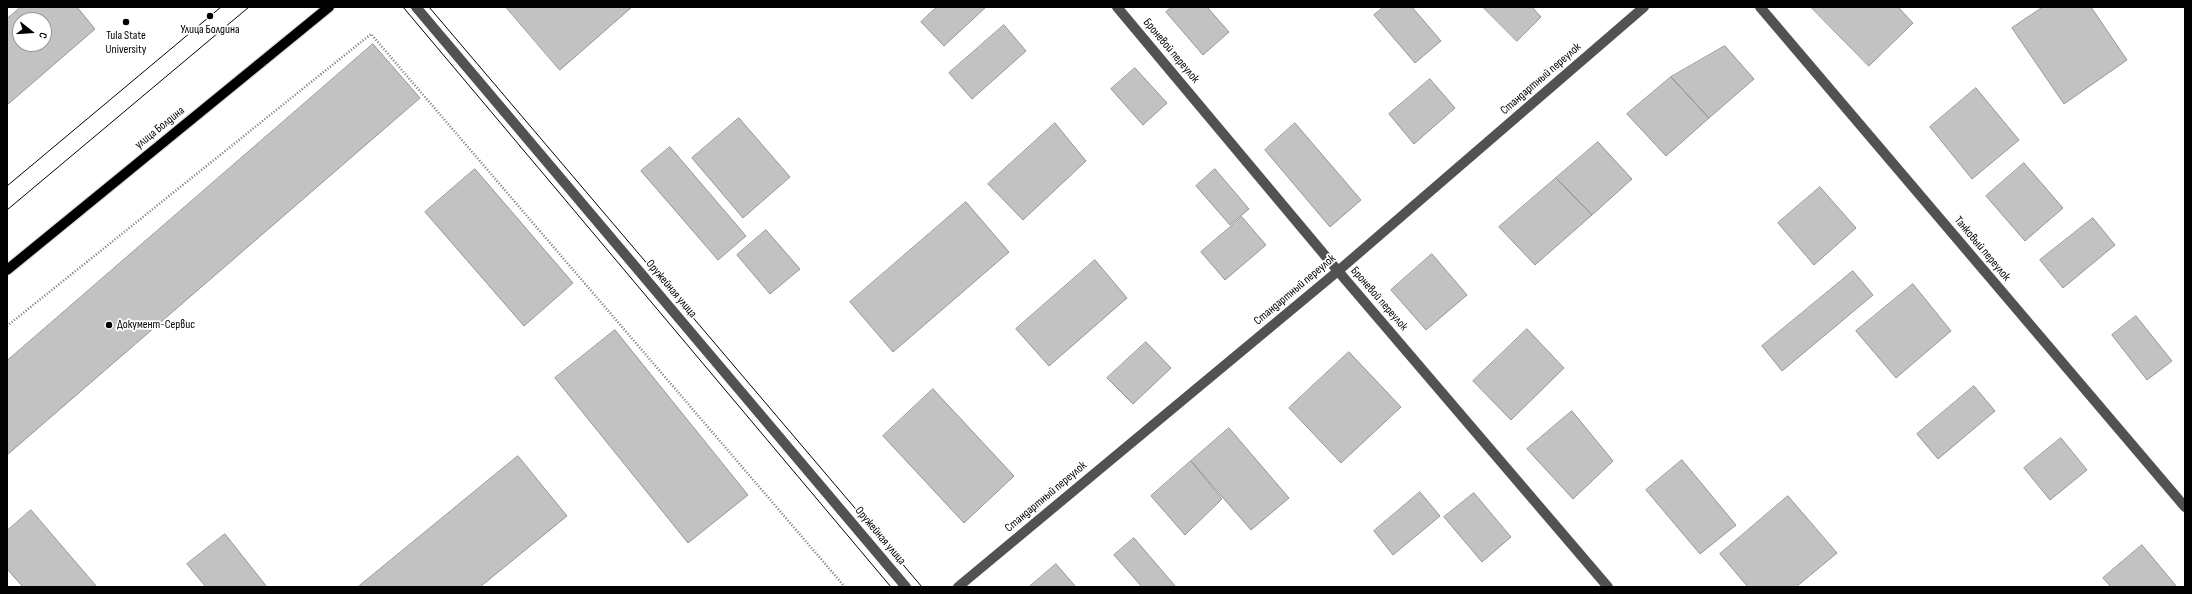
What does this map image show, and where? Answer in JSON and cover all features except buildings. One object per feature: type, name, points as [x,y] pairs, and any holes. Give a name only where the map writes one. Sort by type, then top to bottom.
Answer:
[{"type":"main road","name":"улица Болдина","points":[[7,270],[329,7]]},
{"type":"street","name":"Оружейная улица","points":[[416,7],[906,587]]},
{"type":"street","name":"Броневой переулок","points":[[1117,7],[1338,271],[1608,587]]},
{"type":"street","name":"Стандартный переулок","points":[[958,587],[1338,271],[1644,7]]},
{"type":"street","name":"Танковый переулок","points":[[1760,7],[2185,507]]},
{"type":"path","points":[[7,326],[371,34],[845,587]]},
{"type":"tram line","points":[[7,186],[221,7]]},
{"type":"tram line","points":[[7,210],[249,7]]},
{"type":"tram line","points":[[403,7],[891,587]]},
{"type":"tram line","points":[[429,7],[922,587]]},
{"type":"place","name":"Улица Болдина","points":[[210,16]]},
{"type":"place","name":"Tula State University","points":[[126,22]]},
{"type":"place","name":"Документ-Сервис","points":[[109,325]]}]
